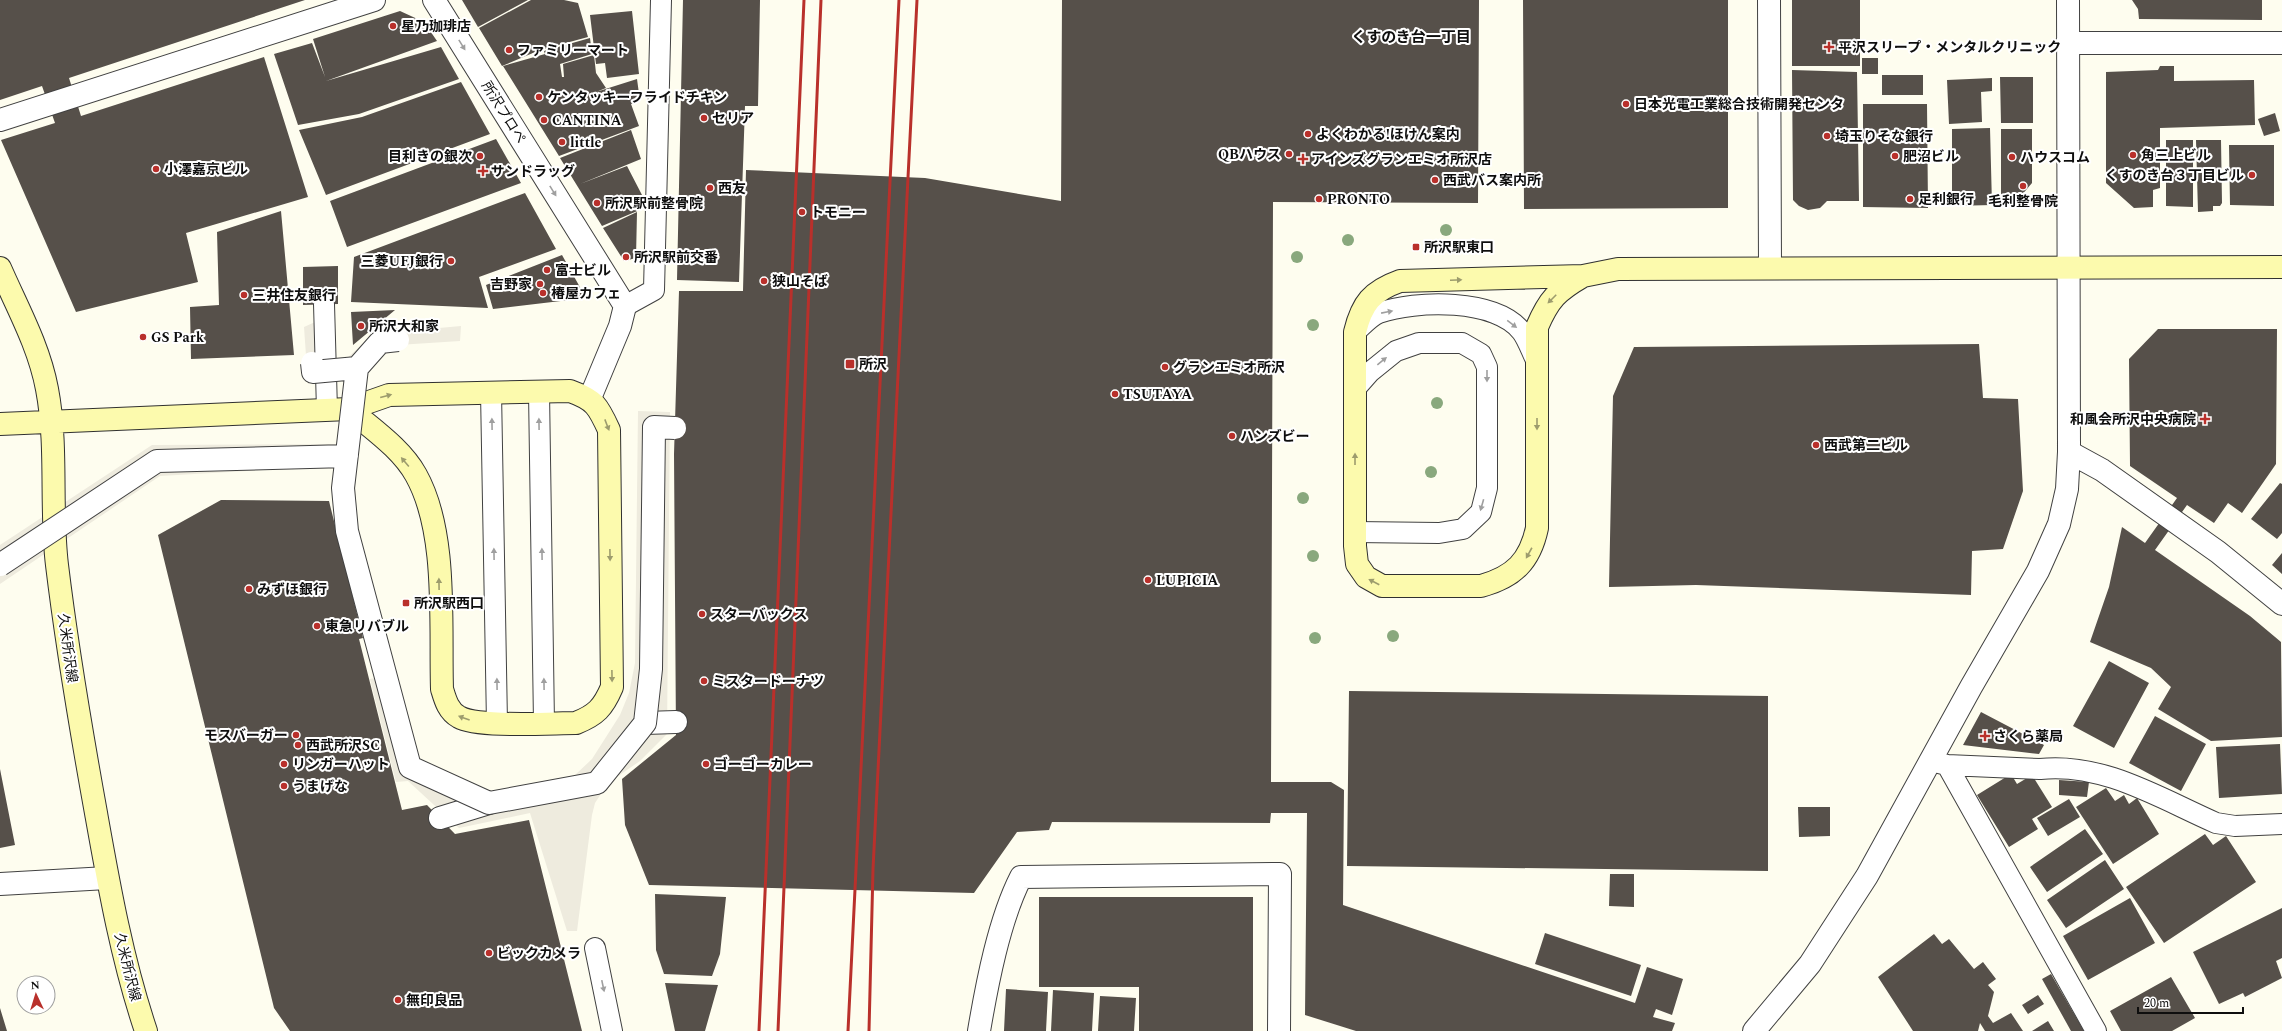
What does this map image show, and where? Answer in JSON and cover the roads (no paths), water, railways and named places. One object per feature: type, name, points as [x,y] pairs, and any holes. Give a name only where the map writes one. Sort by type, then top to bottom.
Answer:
[{"type":"street","points":[[0,120],[374,0]]},
{"type":"street","name":"所沢プロペ","points":[[434,0],[625,306]]},
{"type":"street","points":[[1769,0],[1770,268]]},
{"type":"street","points":[[1754,1031],[1810,964],[1939,763],[2049,549],[2059,524],[2067,489],[2069,452],[2068,0]]},
{"type":"street","points":[[2067,43],[2282,43]]},
{"type":"street","points":[[1583,276],[1564,287],[1546,305],[1536,327],[1537,528],[1533,546],[1524,562],[1509,574],[1481,586],[1382,586],[1366,577],[1357,564],[1355,532],[1355,332],[1359,315],[1370,297],[1384,287],[1400,281],[1583,276],[1618,269],[2282,267]]},
{"type":"street","name":"久米所沢線","points":[[0,268],[41,360],[48,390],[55,486],[56,551],[67,644],[107,878],[125,958],[146,1031]]},
{"type":"street","points":[[590,398],[620,326],[625,306]]},
{"type":"street","points":[[398,340],[380,342],[358,368],[343,488],[347,531],[410,767],[489,803]]},
{"type":"street","points":[[312,363],[313,372],[358,368]]},
{"type":"street","points":[[0,424],[51,420],[349,409],[389,395],[570,391],[590,398],[602,413],[609,430],[612,687],[605,703],[591,717],[576,723],[476,722],[458,717],[446,704],[442,689],[436,534],[427,498],[415,474],[393,447],[349,409]]},
{"type":"street","points":[[440,818],[489,803],[597,783],[645,723],[651,669],[654,427],[675,428]]},
{"type":"street","points":[[2069,452],[2102,470],[2218,552],[2282,604]]},
{"type":"street","points":[[0,565],[157,461],[347,456]]},
{"type":"street","points":[[645,723],[676,722]]},
{"type":"street","points":[[979,1031],[987,983],[1013,893],[1021,878],[1280,874],[1279,1031]]},
{"type":"street","points":[[0,884],[107,878]]},
{"type":"lane","points":[[625,306],[654,290],[661,0]]},
{"type":"lane","points":[[324,304],[327,410]]},
{"type":"lane","points":[[1355,332],[1378,313],[1415,306],[1464,304],[1498,314],[1522,331],[1537,362]]},
{"type":"lane","points":[[1355,389],[1370,372],[1396,351],[1419,343],[1462,343],[1481,354],[1487,367],[1487,488],[1481,512],[1463,529],[1439,533],[1355,532]]},
{"type":"lane","points":[[491,392],[497,723]]},
{"type":"lane","points":[[539,392],[544,723]]},
{"type":"lane","points":[[1939,763],[2040,769],[2055,767],[2103,774],[2216,823],[2235,826],[2282,824]]},
{"type":"lane","points":[[1939,763],[2096,1031]]},
{"type":"lane","points":[[595,948],[612,1031]]},
{"type":"railway","points":[[759,1031],[804,0]]},
{"type":"railway","points":[[778,1031],[821,0]]},
{"type":"railway","points":[[848,1031],[899,0]]},
{"type":"railway","points":[[869,1031],[873,869],[917,0]]},
{"type":"place","name":"星乃珈琲店","points":[[393,26]]},
{"type":"place","name":"平沢スリープ・メンタルクリニック","points":[[1829,47]]},
{"type":"place","name":"ファミリーマート","points":[[509,50]]},
{"type":"place","name":"ケンタッキーフライドチキン","points":[[539,97]]},
{"type":"place","name":"日本光電工業総合技術開発センタ","points":[[1626,104]]},
{"type":"place","name":"セリア","points":[[704,118]]},
{"type":"place","name":"CANTINA","points":[[544,120]]},
{"type":"place","name":"よくわかる!ほけん案内","points":[[1308,134]]},
{"type":"place","name":"埼玉りそな銀行","points":[[1827,136]]},
{"type":"place","name":"little","points":[[562,142]]},
{"type":"place","name":"QBハウス","points":[[1289,154]]},
{"type":"place","name":"角三上ビル","points":[[2133,155]]},
{"type":"place","name":"目利きの銀次","points":[[480,156]]},
{"type":"place","name":"肥沼ビル","points":[[1895,156]]},
{"type":"place","name":"ハウスコム","points":[[2012,157]]},
{"type":"place","name":"アインズグランエミオ所沢店","points":[[1303,159]]},
{"type":"place","name":"小澤嘉京ビル","points":[[156,169]]},
{"type":"place","name":"サンドラッグ","points":[[483,171]]},
{"type":"place","name":"くすのき台３丁目ビル","points":[[2252,175]]},
{"type":"place","name":"西武バス案内所","points":[[1435,180]]},
{"type":"place","name":"毛利整骨院","points":[[2023,186]]},
{"type":"place","name":"西友","points":[[710,188]]},
{"type":"place","name":"PRONTO","points":[[1319,199]]},
{"type":"place","name":"足利銀行","points":[[1910,199]]},
{"type":"place","name":"所沢駅前整骨院","points":[[597,203]]},
{"type":"place","name":"トモニー","points":[[802,212]]},
{"type":"place","name":"所沢駅東口","points":[[1416,247]]},
{"type":"place","name":"所沢駅前交番","points":[[626,257]]},
{"type":"place","name":"三菱UFJ銀行","points":[[451,261]]},
{"type":"place","name":"富士ビル","points":[[547,270]]},
{"type":"place","name":"狭山そば","points":[[764,281]]},
{"type":"place","name":"吉野家","points":[[540,284]]},
{"type":"place","name":"椿屋カフェ","points":[[543,293]]},
{"type":"place","name":"三井住友銀行","points":[[244,295]]},
{"type":"place","name":"所沢大和家","points":[[361,326]]},
{"type":"place","name":"GS Park","points":[[143,337]]},
{"type":"place","name":"所沢","points":[[850,364]]},
{"type":"place","name":"グランエミオ所沢","points":[[1165,367]]},
{"type":"place","name":"TSUTAYA","points":[[1115,394]]},
{"type":"place","name":"和風会所沢中央病院","points":[[2205,419]]},
{"type":"place","name":"ハンズビー","points":[[1232,436]]},
{"type":"place","name":"西武第二ビル","points":[[1816,445]]},
{"type":"place","name":"LUPICIA","points":[[1148,580]]},
{"type":"place","name":"みずほ銀行","points":[[249,589]]},
{"type":"place","name":"所沢駅西口","points":[[406,603]]},
{"type":"place","name":"スターバックス","points":[[702,614]]},
{"type":"place","name":"東急リバブル","points":[[317,626]]},
{"type":"place","name":"ミスタードーナツ","points":[[704,681]]},
{"type":"place","name":"モスバーガー","points":[[296,735]]},
{"type":"place","name":"さくら薬局","points":[[1985,736]]},
{"type":"place","name":"西武所沢SC","points":[[298,745]]},
{"type":"place","name":"リンガーハット","points":[[284,764]]},
{"type":"place","name":"ゴーゴーカレー","points":[[706,764]]},
{"type":"place","name":"うまげな","points":[[284,786]]},
{"type":"place","name":"ビックカメラ","points":[[489,953]]},
{"type":"place","name":"無印良品","points":[[398,1000]]},
{"type":"district","name":"くすのき台一丁目","points":[[1411,37]]}]
